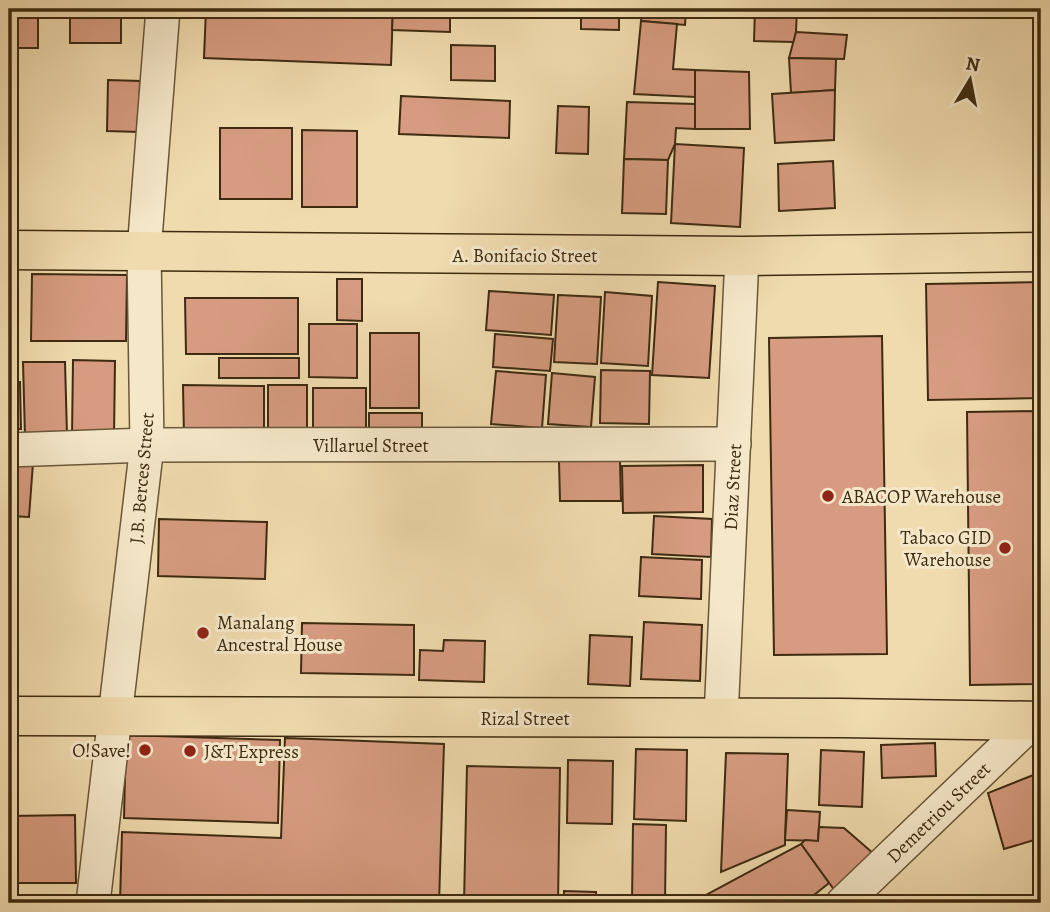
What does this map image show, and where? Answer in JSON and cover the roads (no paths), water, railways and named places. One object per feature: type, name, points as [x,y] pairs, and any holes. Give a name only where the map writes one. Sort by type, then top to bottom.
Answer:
[{"type":"main road","name":"A. Bonifacio Street","points":[[9,250],[741,256],[1041,252]]},
{"type":"main road","name":"Rizal Street","points":[[9,716],[1037,721]]},
{"type":"street","name":"J.B. Berces Street","points":[[93,903],[147,445],[144,251],[163,9]]},
{"type":"street","name":"Diaz Street","points":[[721,718],[741,256]]},
{"type":"street","name":"Villaruel Street","points":[[9,450],[147,445],[734,444]]},
{"type":"street","name":"Demetriou Street","points":[[843,903],[1037,721]]},
{"type":"place","name":"ABACOP Warehouse","points":[[828,496]]},
{"type":"place","name":"Tabaco GID Warehouse","points":[[1005,548]]},
{"type":"place","name":"Manalang Ancestral House","points":[[203,633]]},
{"type":"place","name":"O!Save!","points":[[145,750]]},
{"type":"place","name":"J&T Express","points":[[190,751]]}]
